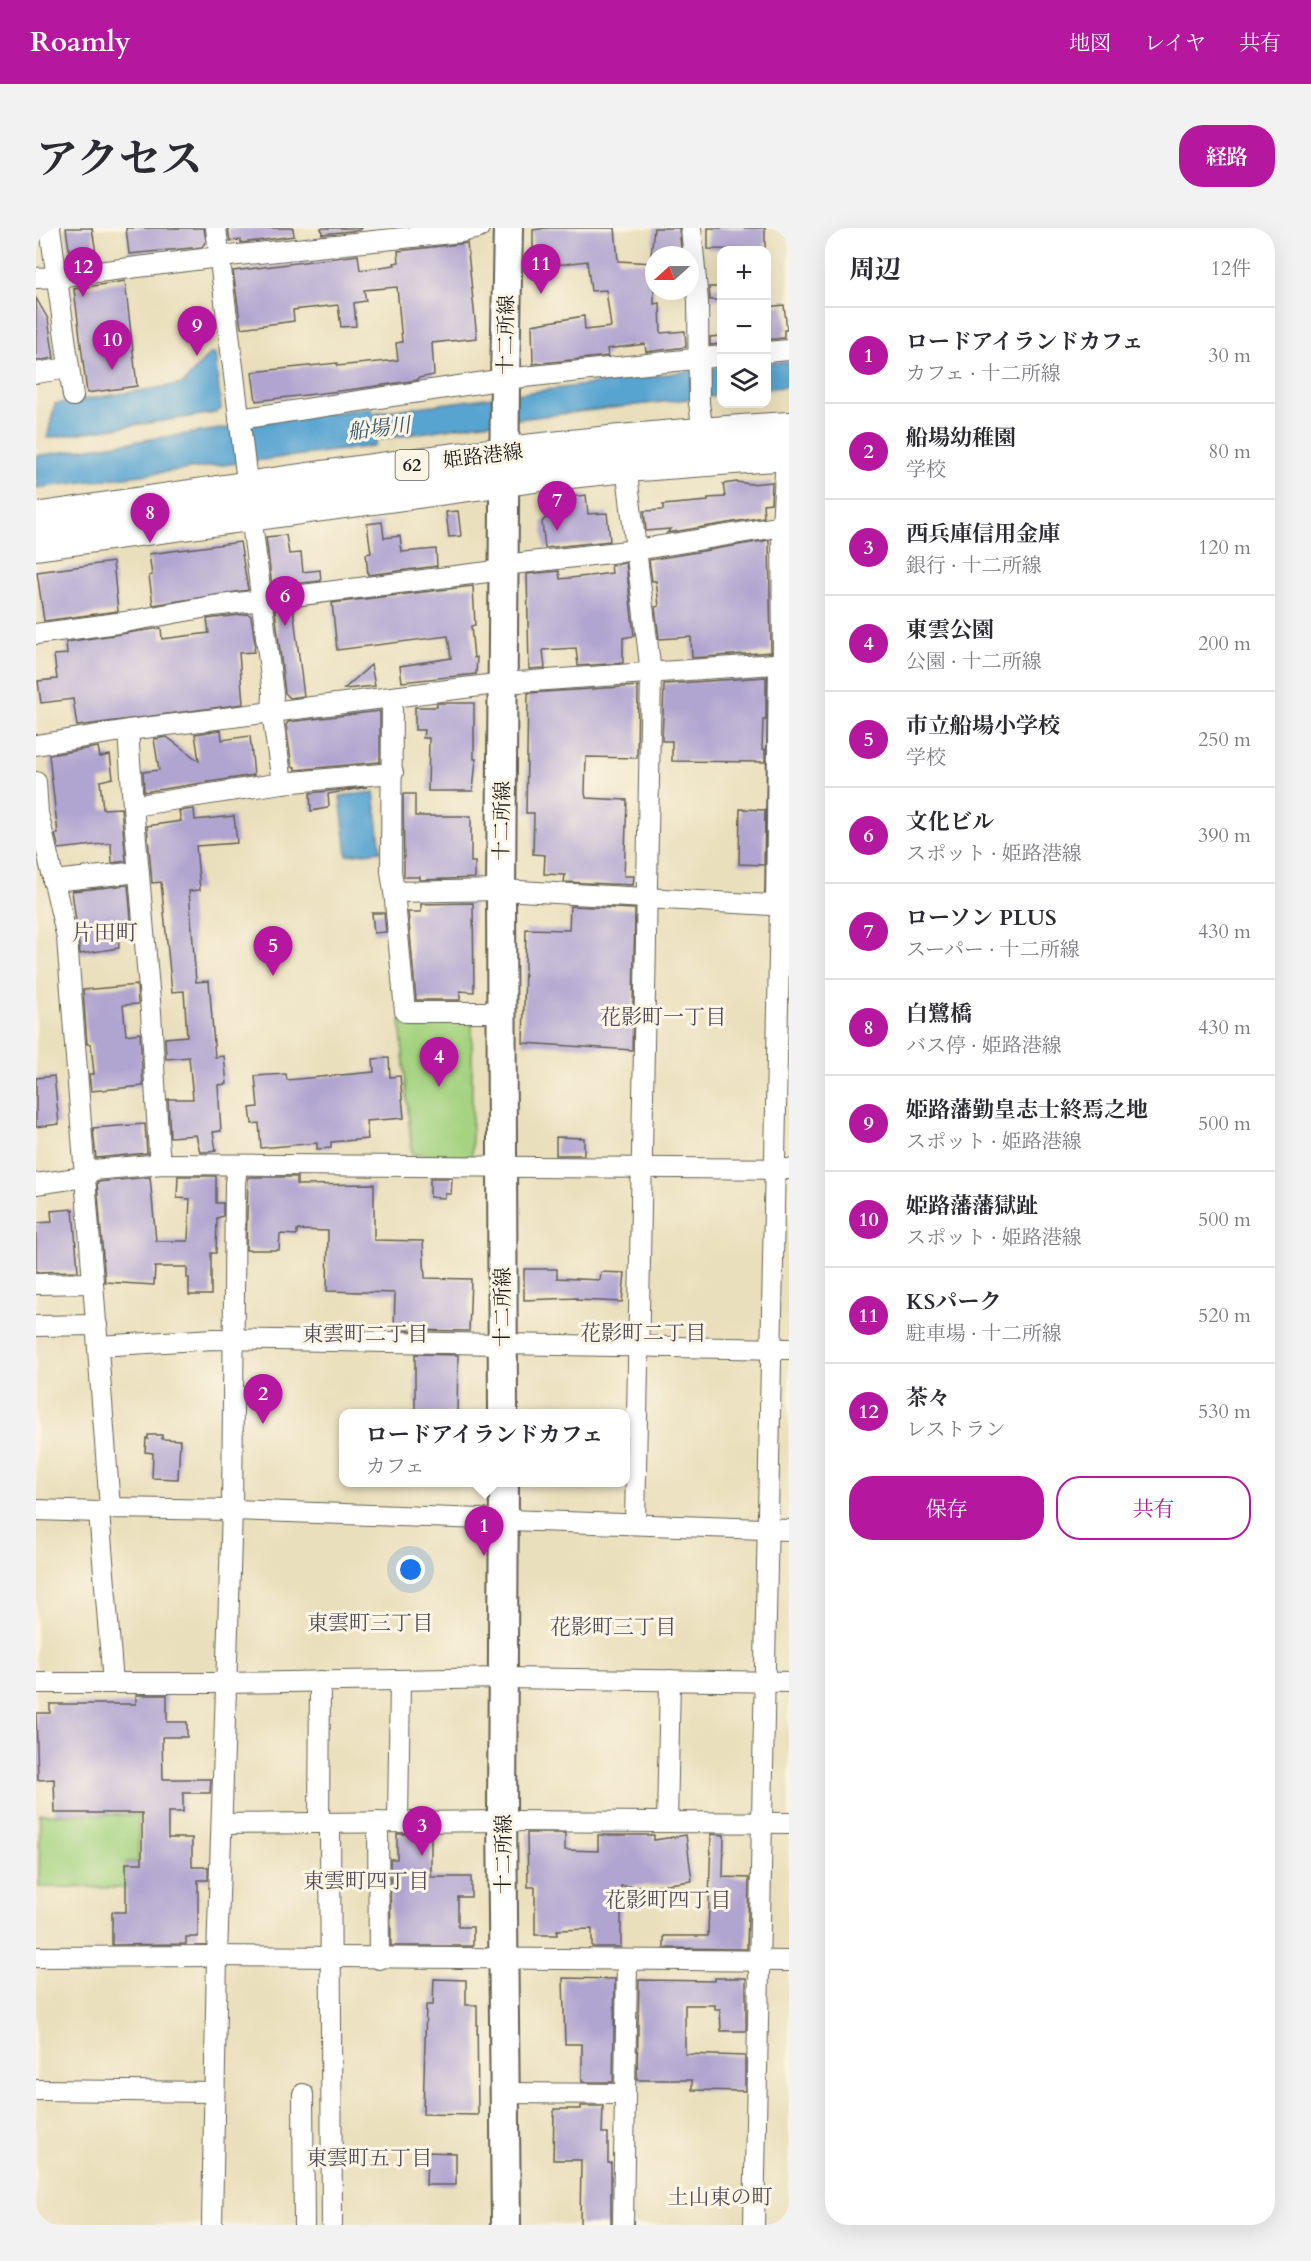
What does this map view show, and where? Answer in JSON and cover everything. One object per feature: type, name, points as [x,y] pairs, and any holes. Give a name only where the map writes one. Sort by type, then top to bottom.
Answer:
[{"type":"main road","name":"姫路港線","points":[[36,519],[504,454],[701,418],[788,446]]},
{"type":"main road","name":"姫路港線","points":[[504,454],[626,466],[788,446]]},
{"type":"main road","name":"姫路港線","points":[[36,544],[248,490]]},
{"type":"street","points":[[50,228],[73,396]]},
{"type":"street","points":[[216,228],[282,783]]},
{"type":"street","points":[[36,278],[219,257],[374,234],[461,232],[479,228]]},
{"type":"street","name":"十二所線","points":[[503,1409],[501,890],[508,228]]},
{"type":"street","points":[[691,228],[698,301],[701,418]]},
{"type":"street","points":[[771,352],[789,350]]},
{"type":"street","points":[[239,419],[505,379],[717,356]]},
{"type":"street","points":[[36,373],[68,368]]},
{"type":"street","points":[[754,2225],[767,1529],[780,1349],[785,905],[785,525],[788,446]]},
{"type":"street","points":[[626,466],[651,673],[636,1524]]},
{"type":"street","points":[[36,634],[125,622],[213,606],[636,550],[785,525]]},
{"type":"street","points":[[36,745],[128,730],[504,683],[786,663]]},
{"type":"street","points":[[392,698],[391,871],[405,1012],[501,1012]]},
{"type":"street","points":[[128,730],[151,1012],[159,1153],[163,1164]]},
{"type":"street","points":[[133,806],[282,783],[393,773]]},
{"type":"street","points":[[36,782],[37,814],[67,938],[97,1324],[113,1683]]},
{"type":"street","points":[[53,881],[139,872]]},
{"type":"street","points":[[394,890],[394,892],[501,890],[785,905]]},
{"type":"street","points":[[36,1184],[84,1177],[93,1170],[163,1164],[642,1166],[782,1169]]},
{"type":"street","points":[[212,2225],[232,1510],[237,1165]]},
{"type":"street","points":[[36,1284],[93,1283]]},
{"type":"street","points":[[36,1326],[97,1324]]},
{"type":"street","points":[[98,1346],[234,1340],[780,1349]]},
{"type":"street","name":"十二所線","points":[[504,1487],[503,1959],[506,2225]]},
{"type":"street","points":[[36,1510],[232,1510],[789,1530]]},
{"type":"street","points":[[36,1683],[227,1683],[504,1678],[789,1682]]},
{"type":"street","points":[[379,1959],[400,1680]]},
{"type":"street","points":[[668,1822],[670,1680]]},
{"type":"street","points":[[320,1681],[330,1958],[332,2225]]},
{"type":"street","points":[[222,1824],[503,1821],[789,1823]]},
{"type":"street","points":[[36,1957],[218,1956],[789,1961]]},
{"type":"street","points":[[623,2225],[627,1961]]},
{"type":"street","points":[[36,2090],[214,2092]]},
{"type":"street","points":[[504,2093],[625,2094]]},
{"type":"street","points":[[303,2094],[304,2225]]},
{"type":"green space","points":[[400,1020],[472,1020],[472,1157],[412,1154]]},
{"type":"green space","points":[[40,1814],[138,1815],[138,1862],[126,1862],[126,1888],[39,1887]]},
{"type":"water","points":[[215,353],[221,409],[215,413],[47,438],[55,404],[183,384],[209,354]]},
{"type":"water","points":[[789,362],[789,386],[771,388],[771,363]]},
{"type":"water","name":"船場川","points":[[717,368],[717,395],[477,424],[376,440],[375,446],[36,488],[36,456],[371,407],[372,413]]},
{"type":"water","points":[[374,792],[381,851],[347,855],[340,796]]},
{"type":"building","points":[[66,228],[92,228],[97,260],[78,262],[70,256]]},
{"type":"building","points":[[126,228],[204,228],[206,241],[202,247],[129,254]]},
{"type":"building","points":[[228,228],[293,228],[294,236],[241,243],[241,240],[230,241]]},
{"type":"building","points":[[321,228],[362,228],[322,234]]},
{"type":"building","points":[[615,228],[618,261],[645,262],[645,300],[654,300],[654,304],[660,303],[661,333],[685,331],[686,347],[646,352],[645,344],[607,349],[608,356],[533,364],[532,325],[584,316],[585,330],[611,327],[606,290],[591,291],[587,261],[533,268],[533,230]]},
{"type":"building","points":[[654,228],[679,228],[681,246],[652,246]]},
{"type":"building","points":[[708,228],[765,228],[765,246],[717,246],[717,249],[708,249]]},
{"type":"building","points":[[467,243],[477,338],[432,343],[434,375],[418,378],[418,380],[256,401],[252,372],[337,363],[337,366],[398,360],[396,343],[402,342],[397,287],[364,290],[366,301],[354,303],[356,326],[341,327],[338,305],[293,310],[294,321],[241,328],[233,271],[358,255],[360,270],[395,265],[394,263],[399,262],[398,251]]},
{"type":"building","points":[[125,281],[137,386],[87,393],[74,289]]},
{"type":"building","points":[[709,287],[717,287],[717,300],[710,300]]},
{"type":"building","points":[[36,298],[48,319],[54,358],[36,361]]},
{"type":"building","points":[[784,305],[787,330],[784,330],[784,338],[771,339],[771,306]]},
{"type":"building","points":[[717,336],[717,344],[710,345],[710,337]]},
{"type":"building","points":[[737,482],[751,484],[772,482],[771,503],[763,504],[764,517],[667,533],[671,529],[646,531],[644,511],[663,510],[663,505],[725,497],[723,484]]},
{"type":"building","points":[[586,495],[588,514],[607,513],[610,541],[545,548],[542,522],[549,514],[571,511],[570,497]]},
{"type":"building","points":[[458,511],[461,536],[449,537],[446,512]]},
{"type":"building","points":[[382,522],[384,538],[400,536],[402,552],[436,549],[437,566],[368,575],[366,554],[371,553],[367,524]]},
{"type":"building","points":[[286,535],[289,554],[301,553],[303,572],[320,570],[321,581],[272,586],[266,537]]},
{"type":"building","points":[[769,540],[771,652],[692,658],[691,637],[659,639],[655,607],[659,606],[656,581],[652,581],[649,560]]},
{"type":"building","points":[[240,542],[248,590],[153,605],[149,554]]},
{"type":"building","points":[[113,562],[118,611],[44,621],[37,572]]},
{"type":"building","points":[[626,563],[634,636],[623,638],[623,663],[578,666],[576,648],[543,650],[545,668],[529,669],[527,574],[559,571],[560,579],[589,576],[612,573],[611,565]]},
{"type":"building","points":[[473,586],[475,625],[471,626],[474,658],[477,657],[476,674],[402,682],[400,666],[451,658],[448,636],[337,650],[332,603]]},
{"type":"building","points":[[293,608],[304,696],[290,698],[285,693],[275,610]]},
{"type":"building","points":[[248,614],[251,616],[255,643],[254,652],[239,653],[243,704],[77,726],[73,699],[41,703],[38,681],[57,679],[54,655],[67,654],[66,642],[161,628],[162,639],[209,633],[207,619]]},
{"type":"building","points":[[371,665],[375,686],[344,689]]},
{"type":"building","points":[[766,677],[766,720],[763,720],[762,749],[765,749],[765,762],[672,761],[672,741],[662,741],[664,684]]},
{"type":"building","points":[[638,686],[637,758],[586,757],[585,793],[586,798],[627,800],[624,876],[634,876],[633,885],[564,882],[565,875],[544,874],[545,855],[533,854],[534,813],[526,813],[528,693]]},
{"type":"building","points":[[437,703],[474,703],[474,759],[476,759],[473,791],[428,791],[429,738],[423,738],[424,730],[415,730],[415,707],[437,707]]},
{"type":"building","points":[[380,711],[380,762],[295,770],[295,767],[292,767],[286,725],[288,722]]},
{"type":"building","points":[[221,730],[222,740],[250,736],[254,775],[144,792],[143,772],[159,770],[154,739],[167,737],[199,761],[195,734]]},
{"type":"building","points":[[98,747],[100,757],[110,755],[113,778],[100,781],[103,809],[121,808],[126,861],[112,863],[111,843],[59,849],[55,834],[58,834],[49,755]]},
{"type":"building","points":[[367,787],[328,794],[329,806],[327,808],[311,811],[310,793]]},
{"type":"building","points":[[403,794],[415,794],[415,816],[471,816],[471,862],[475,862],[475,878],[420,880],[420,877],[404,877]]},
{"type":"building","points":[[194,809],[195,820],[234,816],[237,843],[196,846],[200,890],[189,891],[196,982],[209,981],[215,1057],[224,1056],[227,1084],[218,1085],[221,1131],[213,1132],[216,1151],[208,1152],[200,1152],[196,1135],[170,1137],[168,1099],[193,1099],[189,1057],[166,1059],[165,1038],[187,1036],[184,991],[172,992],[161,882],[152,883],[147,826],[181,821],[179,811]]},
{"type":"building","points":[[740,809],[765,810],[764,865],[739,864]]},
{"type":"building","points":[[128,885],[132,929],[118,930],[119,948],[80,954],[72,891]]},
{"type":"building","points":[[473,903],[474,992],[460,991],[460,1000],[416,1000],[408,912],[421,912],[421,904]]},
{"type":"building","points":[[570,906],[635,909],[632,1050],[523,1043],[526,929],[569,930]]},
{"type":"building","points":[[372,913],[384,913],[386,932],[374,933]]},
{"type":"building","points":[[137,985],[138,1004],[123,1005],[126,1035],[140,1033],[143,1086],[91,1091],[89,1074],[94,1074],[91,1044],[87,1044],[83,990]]},
{"type":"building","points":[[389,1058],[390,1077],[400,1076],[404,1118],[366,1121],[368,1139],[331,1142],[331,1148],[317,1149],[317,1143],[261,1148],[259,1123],[252,1124],[250,1108],[258,1107],[255,1076],[286,1074],[287,1080],[374,1072],[373,1059]]},
{"type":"building","points":[[54,1076],[59,1124],[36,1127],[36,1078]]},
{"type":"building","points":[[145,1124],[147,1153],[96,1158],[93,1128]]},
{"type":"building","points":[[556,1137],[584,1138],[584,1155],[556,1155]]},
{"type":"building","points":[[178,1176],[216,1176],[216,1203],[223,1203],[223,1216],[217,1218],[216,1253],[211,1253],[211,1295],[189,1295],[187,1267],[155,1267],[154,1285],[105,1282],[97,1182],[150,1177],[156,1241],[188,1241],[190,1199],[177,1198]]},
{"type":"building","points":[[248,1177],[297,1177],[297,1185],[374,1184],[374,1240],[423,1241],[425,1278],[471,1279],[469,1331],[394,1330],[395,1293],[327,1291],[328,1231],[297,1230],[297,1235],[280,1234],[279,1250],[246,1250]]},
{"type":"building","points":[[430,1178],[452,1178],[451,1194],[445,1194],[445,1198],[430,1197]]},
{"type":"building","points":[[73,1209],[78,1271],[36,1272],[36,1223],[52,1222],[51,1211]]},
{"type":"building","points":[[524,1269],[557,1269],[557,1278],[600,1280],[601,1272],[625,1273],[622,1302],[577,1300],[577,1298],[524,1300]]},
{"type":"building","points":[[415,1354],[458,1355],[457,1409],[415,1409]]},
{"type":"building","points":[[148,1435],[162,1435],[162,1439],[180,1440],[178,1479],[152,1478],[153,1453],[145,1452]]},
{"type":"building","points":[[136,1695],[167,1695],[167,1722],[187,1722],[187,1737],[162,1737],[163,1779],[211,1779],[210,1793],[183,1793],[183,1812],[168,1812],[168,1838],[192,1838],[192,1867],[208,1867],[208,1880],[198,1880],[198,1937],[186,1937],[186,1944],[112,1945],[112,1912],[126,1912],[126,1863],[142,1863],[142,1813],[55,1813],[54,1779],[38,1780],[36,1713],[50,1713],[50,1704],[136,1704]]},
{"type":"building","points":[[527,1833],[565,1833],[565,1850],[598,1851],[598,1835],[654,1835],[654,1840],[686,1835],[692,1881],[651,1886],[621,1886],[621,1947],[592,1947],[592,1929],[557,1930],[557,1935],[535,1935],[535,1887],[528,1887]]},
{"type":"building","points":[[397,1834],[431,1834],[431,1877],[471,1877],[471,1897],[458,1897],[458,1927],[473,1927],[473,1946],[391,1946],[390,1859],[397,1859]]},
{"type":"building","points":[[711,1834],[724,1835],[723,1877],[749,1878],[747,1949],[664,1948],[664,1936],[708,1936]]},
{"type":"building","points":[[563,1978],[615,1979],[613,2082],[582,2082],[582,2044],[565,2044]]},
{"type":"building","points":[[715,1978],[746,1978],[746,2031],[721,2031],[720,2009],[715,2009],[715,2005],[685,2005],[685,2054],[745,2056],[745,2091],[692,2090],[692,2080],[637,2080],[639,1980],[715,1981]]},
{"type":"building","points":[[434,1979],[466,1980],[466,2005],[477,2005],[478,2115],[423,2114],[426,2005],[433,2005]]},
{"type":"building","points":[[581,2106],[603,2106],[602,2133],[608,2133],[608,2163],[611,2163],[611,2225],[580,2225],[581,2160],[553,2160],[554,2109],[581,2109]]},
{"type":"building","points":[[427,2152],[456,2153],[456,2185],[426,2185]]},
{"type":"place","name":"KSパーク","points":[[541,294]]},
{"type":"place","name":"茶々","points":[[83,297]]},
{"type":"place","name":"姫路藩勤皇志士終焉之地","points":[[197,356]]},
{"type":"place","name":"姫路藩藩獄趾","points":[[112,370]]},
{"type":"place","name":"ローソン PLUS","points":[[557,531]]},
{"type":"place","name":"白鷺橋","points":[[150,543]]},
{"type":"place","name":"文化ビル","points":[[285,626]]},
{"type":"place","name":"市立船場小学校","points":[[273,976]]},
{"type":"place","name":"東雲公園","points":[[439,1087]]},
{"type":"place","name":"船場幼稚園","points":[[263,1424]]},
{"type":"place","name":"ロードアイランドカフェ","points":[[484,1556]]},
{"type":"place","name":"西兵庫信用金庫","points":[[422,1856]]},
{"type":"district","name":"片田町","points":[[105,933]]},
{"type":"district","name":"花影町一丁目","points":[[663,1017]]},
{"type":"district","name":"花影町二丁目","points":[[643,1333]]},
{"type":"district","name":"東雲町二丁目","points":[[365,1334]]},
{"type":"district","name":"東雲町三丁目","points":[[370,1623]]},
{"type":"district","name":"花影町三丁目","points":[[613,1627]]},
{"type":"district","name":"東雲町四丁目","points":[[366,1881]]},
{"type":"district","name":"花影町四丁目","points":[[668,1900]]},
{"type":"district","name":"東雲町五丁目","points":[[369,2158]]},
{"type":"district","name":"土山東の町","points":[[720,2197]]}]
